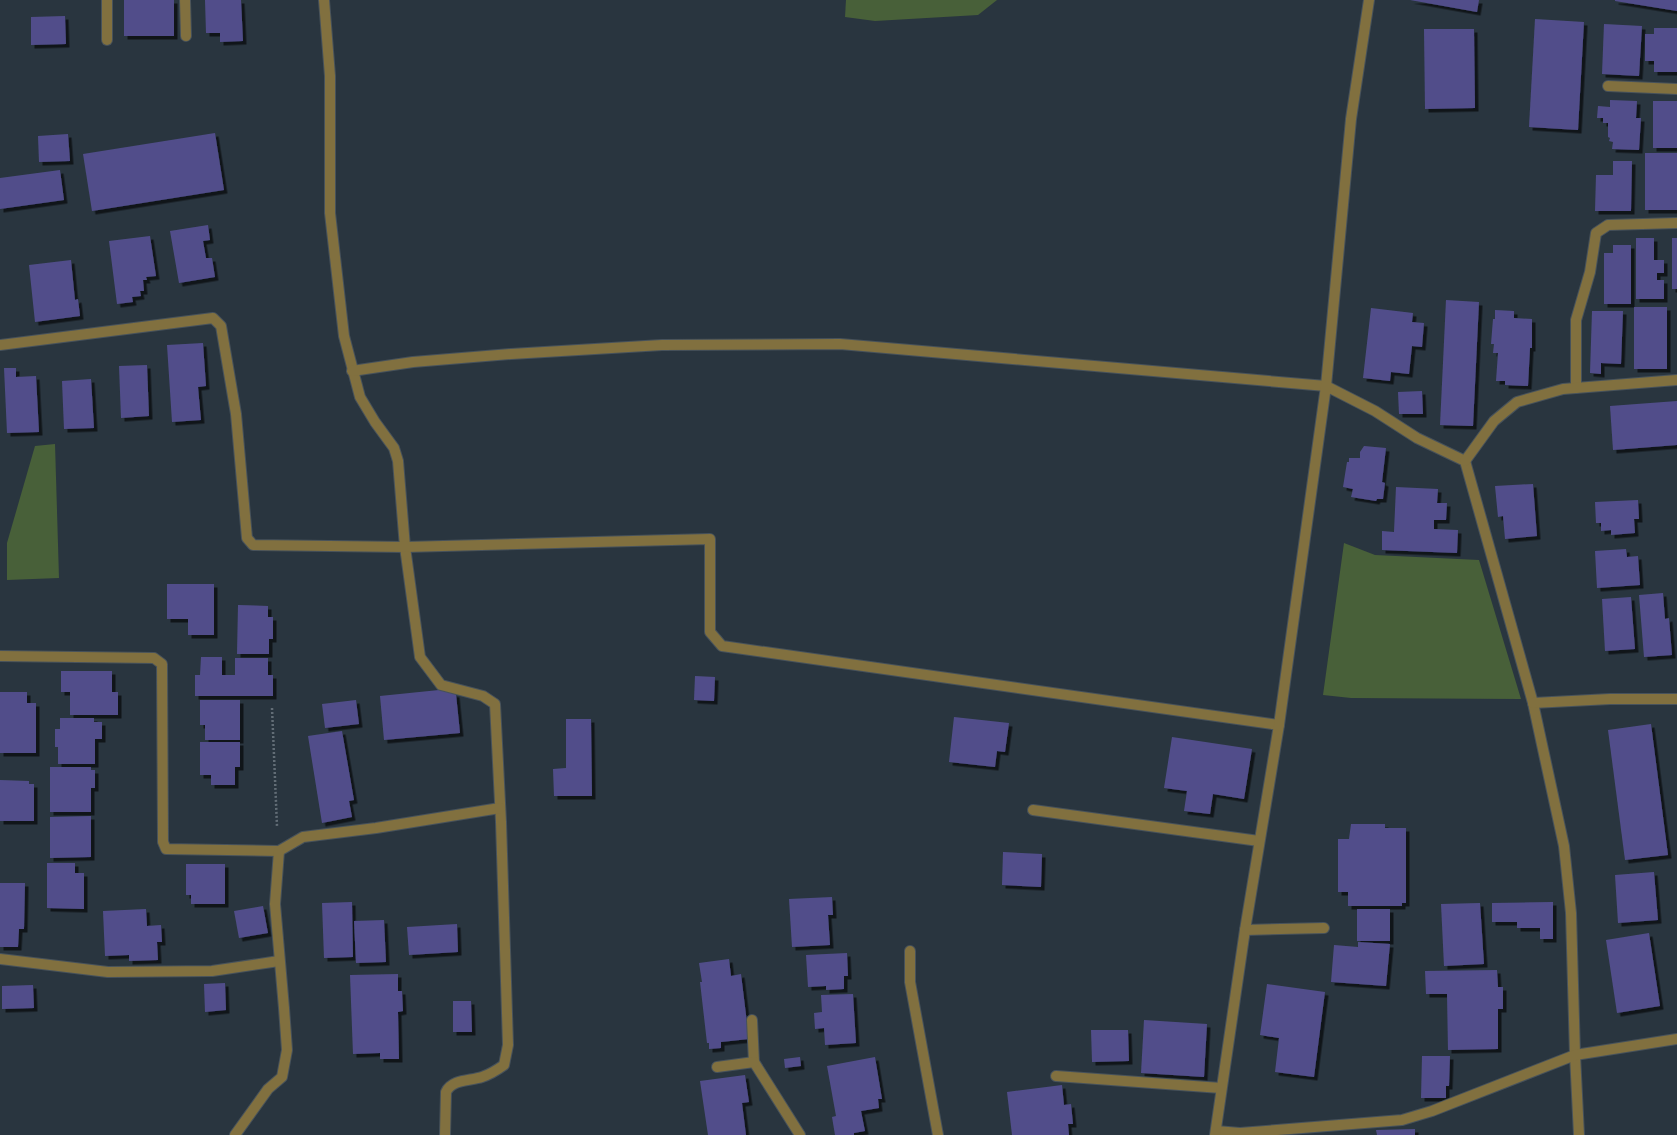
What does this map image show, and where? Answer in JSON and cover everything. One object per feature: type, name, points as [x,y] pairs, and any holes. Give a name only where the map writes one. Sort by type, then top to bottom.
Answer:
[{"type":"street","points":[[107,0],[107,40]]},
{"type":"street","points":[[185,0],[186,36]]},
{"type":"street","points":[[324,0],[330,76],[330,213],[344,336],[352,371],[360,396],[375,422],[394,448],[398,460],[405,547],[420,657],[441,685],[483,696],[495,704],[508,1046],[504,1065],[496,1071],[482,1077],[455,1083],[448,1087],[446,1092],[445,1135]]},
{"type":"street","points":[[1369,0],[1351,119],[1326,386],[1279,725],[1245,930],[1215,1133],[1240,1133],[1402,1120],[1432,1111],[1575,1055],[1677,1039]]},
{"type":"street","points":[[1608,86],[1677,89]]},
{"type":"street","points":[[1576,388],[1576,320],[1590,272],[1596,233],[1608,225],[1677,223]]},
{"type":"street","points":[[0,345],[213,318],[221,326],[236,414],[247,538],[253,545],[405,547],[710,539],[710,632],[722,646],[1279,725]]},
{"type":"street","points":[[352,371],[413,362],[654,345],[840,344],[1326,386],[1375,411],[1417,438],[1465,461],[1533,703],[1564,846],[1571,914],[1579,1135]]},
{"type":"street","points":[[1465,461],[1494,421],[1518,402],[1563,389],[1677,380]]},
{"type":"street","points":[[0,656],[154,658],[162,664],[163,842],[166,849],[278,851],[303,837],[376,828],[500,808]]},
{"type":"street","points":[[1533,703],[1610,699],[1677,699]]},
{"type":"street","points":[[1033,810],[1259,841]]},
{"type":"street","points":[[235,1135],[268,1089],[282,1077],[287,1050],[275,904],[278,851]]},
{"type":"street","points":[[1245,930],[1324,928]]},
{"type":"street","points":[[910,951],[910,982],[938,1135]]},
{"type":"street","points":[[0,959],[108,972],[212,970],[279,961]]},
{"type":"street","points":[[752,1020],[754,1062],[800,1135]]},
{"type":"street","points":[[717,1067],[754,1062]]},
{"type":"street","points":[[1056,1076],[1222,1088]]},
{"type":"path","points":[[272,708],[278,851]]},
{"type":"green space","points":[[846,0],[997,0],[978,15],[875,21],[845,17]]},
{"type":"green space","points":[[55,444],[59,578],[7,580],[7,543],[35,446]]},
{"type":"green space","points":[[1344,543],[1375,555],[1479,560],[1521,699],[1351,698],[1323,695]]},
{"type":"building","points":[[124,0],[174,0],[174,36],[124,36]]},
{"type":"building","points":[[205,0],[241,0],[243,41],[220,42],[220,33],[206,33]]},
{"type":"building","points":[[1410,0],[1479,0],[1477,12]]},
{"type":"building","points":[[1677,0],[1677,11],[1615,1]]},
{"type":"building","points":[[65,16],[66,44],[31,45],[31,17]]},
{"type":"building","points":[[1535,19],[1584,22],[1578,130],[1529,127]]},
{"type":"building","points":[[1604,24],[1642,26],[1639,76],[1602,74]]},
{"type":"building","points":[[1654,28],[1677,28],[1677,72],[1654,72],[1654,61],[1645,61],[1645,34],[1654,34]]},
{"type":"building","points":[[1424,29],[1474,29],[1475,108],[1425,109]]},
{"type":"building","points":[[1610,100],[1637,101],[1636,118],[1641,118],[1639,150],[1612,149],[1613,142],[1609,141],[1610,138],[1608,137],[1608,123],[1603,123],[1603,118],[1597,118],[1598,106],[1610,107]]},
{"type":"building","points":[[1653,101],[1677,101],[1677,148],[1653,148]]},
{"type":"building","points":[[215,133],[224,190],[92,211],[83,154]]},
{"type":"building","points":[[68,134],[70,161],[39,162],[38,136]]},
{"type":"building","points":[[1645,153],[1677,153],[1677,210],[1645,210]]},
{"type":"building","points":[[1613,161],[1632,161],[1631,211],[1595,211],[1596,175],[1613,175]]},
{"type":"building","points":[[60,170],[64,200],[0,209],[0,178]]},
{"type":"building","points":[[208,225],[210,240],[203,241],[206,258],[212,258],[215,277],[179,283],[170,231]]},
{"type":"building","points":[[150,236],[156,276],[146,277],[147,280],[143,280],[144,291],[140,291],[141,296],[132,297],[133,302],[117,304],[109,241]]},
{"type":"building","points":[[1636,238],[1654,238],[1654,260],[1664,260],[1664,273],[1657,273],[1657,280],[1664,280],[1664,299],[1636,299]]},
{"type":"building","points":[[1672,238],[1677,238],[1677,289],[1672,289]]},
{"type":"building","points":[[1613,245],[1631,245],[1631,304],[1604,304],[1604,253],[1613,253]]},
{"type":"building","points":[[71,260],[75,300],[78,299],[80,316],[35,322],[29,265]]},
{"type":"building","points":[[1446,300],[1479,302],[1473,426],[1440,425]]},
{"type":"building","points":[[1634,307],[1667,307],[1667,369],[1634,369]]},
{"type":"building","points":[[1371,308],[1413,313],[1412,322],[1424,323],[1422,347],[1412,346],[1409,374],[1391,372],[1390,381],[1363,378]]},
{"type":"building","points":[[1495,310],[1514,311],[1514,318],[1532,319],[1532,348],[1530,348],[1528,386],[1505,385],[1505,381],[1496,381],[1498,353],[1493,353],[1494,344],[1491,344]]},
{"type":"building","points":[[1592,311],[1623,311],[1621,364],[1601,363],[1601,374],[1590,373]]},
{"type":"building","points":[[203,343],[206,386],[198,387],[201,420],[172,422],[167,345]]},
{"type":"building","points":[[147,365],[149,416],[121,418],[119,366]]},
{"type":"building","points":[[4,368],[16,368],[16,377],[36,376],[39,432],[7,433]]},
{"type":"building","points":[[91,379],[94,428],[64,429],[62,381]]},
{"type":"building","points":[[1422,391],[1423,414],[1399,414],[1398,392]]},
{"type":"building","points":[[1677,401],[1677,445],[1613,450],[1610,406]]},
{"type":"building","points":[[1364,446],[1386,448],[1382,482],[1385,483],[1383,499],[1377,499],[1376,501],[1351,497],[1353,489],[1343,487],[1349,458],[1360,458],[1360,452]]},
{"type":"building","points":[[1533,484],[1537,536],[1505,539],[1503,516],[1498,517],[1495,486]]},
{"type":"building","points":[[1396,487],[1438,489],[1437,503],[1447,503],[1446,520],[1434,520],[1434,529],[1458,530],[1457,553],[1382,550],[1382,531],[1394,532]]},
{"type":"building","points":[[1638,500],[1639,519],[1634,519],[1635,533],[1611,535],[1611,530],[1601,531],[1601,523],[1596,523],[1595,502]]},
{"type":"building","points":[[1626,549],[1627,557],[1638,556],[1640,585],[1597,588],[1595,551]]},
{"type":"building","points":[[167,584],[214,584],[214,635],[188,635],[188,619],[167,619]]},
{"type":"building","points":[[1663,593],[1665,619],[1669,618],[1672,655],[1644,657],[1639,595]]},
{"type":"building","points":[[1631,597],[1635,649],[1605,651],[1602,599]]},
{"type":"building","points":[[238,605],[268,606],[268,617],[273,617],[273,639],[269,639],[269,654],[237,654]]},
{"type":"building","points":[[201,657],[222,657],[222,675],[235,675],[235,658],[268,658],[268,675],[273,675],[273,696],[195,696],[195,675],[200,675]]},
{"type":"building","points":[[61,671],[112,671],[112,692],[118,692],[118,715],[70,715],[70,692],[61,692]]},
{"type":"building","points":[[695,676],[715,677],[714,701],[694,700]]},
{"type":"building","points":[[439,690],[456,694],[460,733],[384,740],[380,696]]},
{"type":"building","points":[[0,692],[27,692],[27,703],[36,703],[36,753],[0,753]]},
{"type":"building","points":[[200,700],[240,700],[240,740],[205,740],[205,725],[200,725]]},
{"type":"building","points":[[356,700],[359,724],[325,728],[322,704]]},
{"type":"building","points":[[954,717],[1009,723],[1005,752],[997,751],[995,767],[949,762]]},
{"type":"building","points":[[60,718],[94,718],[94,722],[102,722],[102,739],[95,739],[95,764],[58,764],[58,747],[55,747],[55,729],[60,729]]},
{"type":"building","points":[[566,719],[591,719],[592,796],[554,796],[553,769],[566,768]]},
{"type":"building","points":[[1651,724],[1668,855],[1625,860],[1608,730]]},
{"type":"building","points":[[342,731],[354,800],[349,801],[352,817],[322,823],[308,736]]},
{"type":"building","points":[[1172,737],[1252,749],[1244,799],[1213,794],[1210,814],[1184,811],[1187,791],[1164,788]]},
{"type":"building","points":[[200,742],[240,742],[240,767],[235,767],[235,785],[211,785],[211,775],[200,775]]},
{"type":"building","points":[[50,767],[91,767],[91,770],[95,770],[95,788],[91,788],[91,812],[50,812]]},
{"type":"building","points":[[0,780],[29,781],[29,784],[34,784],[34,821],[0,821]]},
{"type":"building","points":[[91,816],[91,857],[50,858],[50,817]]},
{"type":"building","points":[[1351,824],[1385,824],[1385,828],[1406,828],[1406,903],[1402,903],[1402,906],[1348,906],[1348,892],[1338,892],[1338,839],[1349,839]]},
{"type":"building","points":[[1003,852],[1042,854],[1041,887],[1002,885]]},
{"type":"building","points":[[47,863],[75,863],[75,873],[84,873],[84,909],[47,908]]},
{"type":"building","points":[[186,864],[225,864],[225,904],[191,904],[191,895],[186,895]]},
{"type":"building","points":[[1654,872],[1658,920],[1618,923],[1615,875]]},
{"type":"building","points":[[0,883],[25,883],[24,929],[19,929],[18,947],[0,947]]},
{"type":"building","points":[[832,897],[833,915],[828,915],[830,945],[792,947],[789,899]]},
{"type":"building","points":[[352,902],[353,957],[324,958],[322,903]]},
{"type":"building","points":[[1553,902],[1553,939],[1540,939],[1540,928],[1517,928],[1517,922],[1492,922],[1492,903]]},
{"type":"building","points":[[1480,903],[1484,964],[1444,966],[1441,904]]},
{"type":"building","points":[[263,906],[268,933],[239,938],[234,911]]},
{"type":"building","points":[[146,909],[147,926],[161,925],[162,942],[157,942],[158,960],[129,961],[129,955],[105,956],[103,911]]},
{"type":"building","points":[[1357,909],[1390,909],[1390,941],[1357,941]]},
{"type":"building","points":[[384,920],[386,962],[356,963],[354,921]]},
{"type":"building","points":[[457,924],[458,952],[409,955],[407,927]]},
{"type":"building","points":[[1649,933],[1660,1006],[1617,1013],[1606,940]]},
{"type":"building","points":[[1358,942],[1390,944],[1386,986],[1331,982],[1334,945],[1358,947]]},
{"type":"building","points":[[847,953],[848,976],[844,976],[844,989],[826,990],[826,986],[808,987],[806,955]]},
{"type":"building","points":[[729,959],[731,976],[741,974],[749,1039],[721,1042],[721,1048],[709,1049],[709,1043],[707,1043],[699,963]]},
{"type":"building","points":[[1497,970],[1498,987],[1503,987],[1503,1009],[1498,1009],[1498,1049],[1448,1050],[1447,994],[1426,994],[1425,971]]},
{"type":"building","points":[[398,974],[398,991],[402,991],[403,1011],[398,1012],[399,1059],[380,1059],[380,1053],[353,1054],[350,975]]},
{"type":"building","points":[[225,983],[226,1010],[205,1012],[204,984]]},
{"type":"building","points":[[1267,984],[1325,992],[1314,1077],[1275,1072],[1279,1038],[1260,1035]]},
{"type":"building","points":[[33,985],[34,1008],[2,1009],[2,986]]},
{"type":"building","points":[[853,994],[856,1043],[825,1045],[824,1028],[815,1029],[814,1013],[822,1012],[821,995]]},
{"type":"building","points":[[453,1001],[471,1001],[472,1032],[453,1032]]},
{"type":"building","points":[[1144,1020],[1207,1024],[1204,1077],[1141,1073]]},
{"type":"building","points":[[1091,1030],[1128,1030],[1129,1061],[1092,1062]]},
{"type":"building","points":[[1422,1056],[1450,1056],[1449,1086],[1446,1086],[1446,1098],[1421,1098]]},
{"type":"building","points":[[800,1057],[801,1066],[785,1068],[784,1059]]},
{"type":"building","points":[[875,1057],[882,1099],[878,1099],[879,1108],[861,1111],[865,1131],[854,1133],[854,1135],[835,1135],[832,1117],[836,1116],[827,1066]]},
{"type":"building","points":[[745,1075],[749,1102],[742,1103],[746,1135],[708,1135],[700,1081]]},
{"type":"building","points":[[1062,1085],[1064,1105],[1071,1104],[1073,1124],[1068,1124],[1069,1135],[1012,1135],[1007,1092]]},
{"type":"building","points":[[1415,1129],[1415,1135],[1377,1135],[1376,1130]]}]
